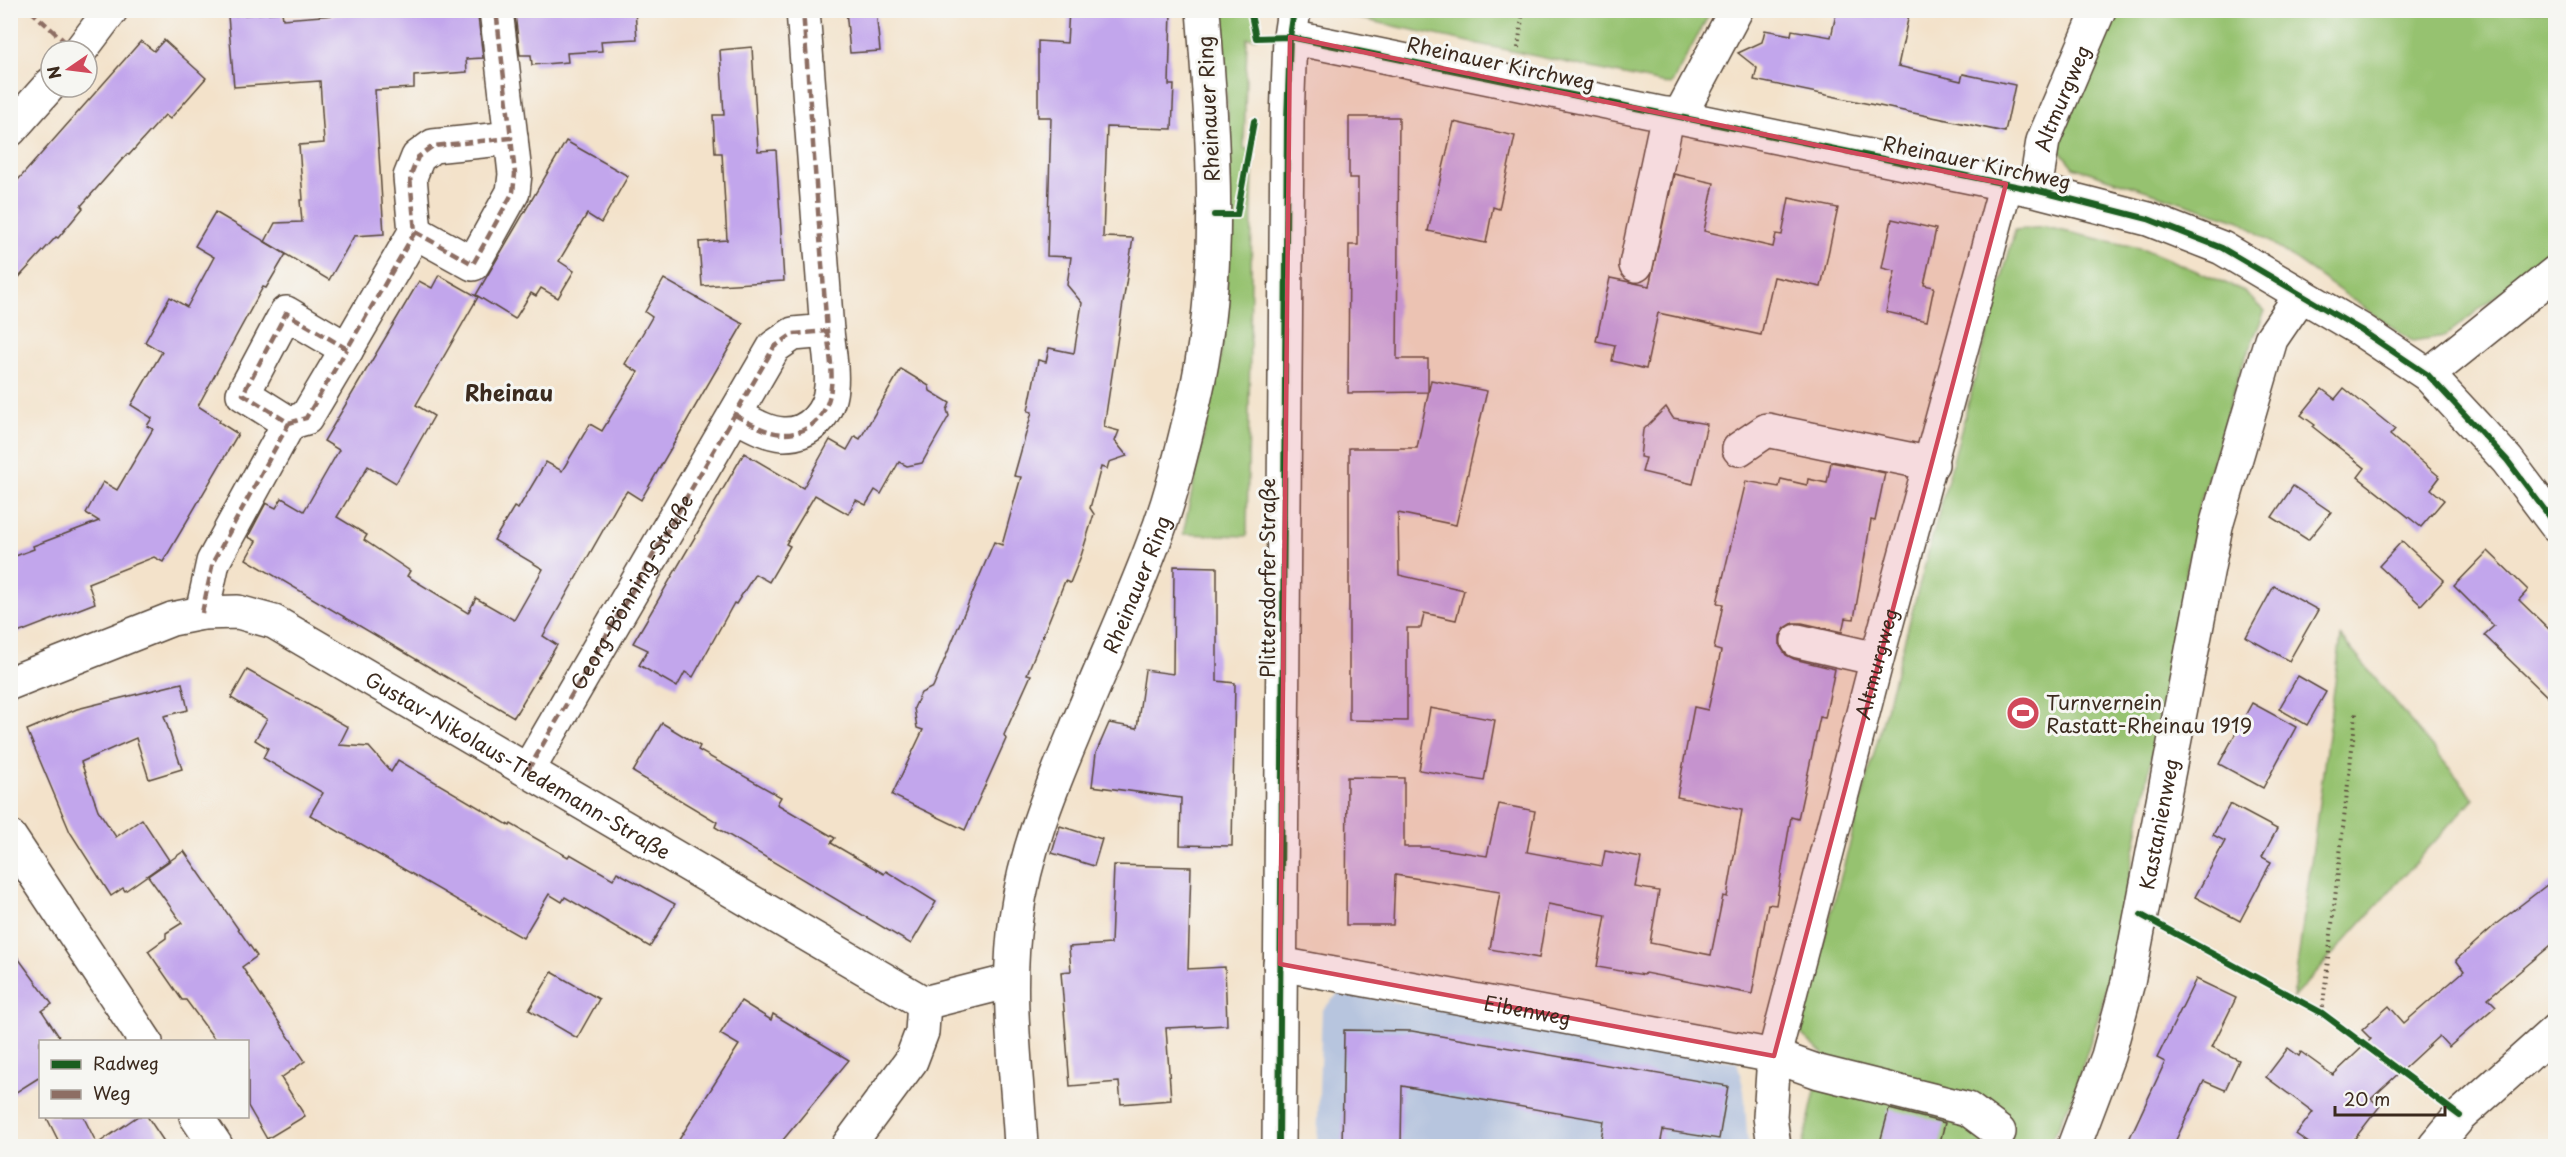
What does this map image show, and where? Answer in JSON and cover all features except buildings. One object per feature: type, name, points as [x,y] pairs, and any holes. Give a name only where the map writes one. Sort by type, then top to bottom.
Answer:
[{"type":"street","points":[[89,39],[111,10]]},
{"type":"street","points":[[415,232],[473,264],[513,192],[515,174],[496,10]]},
{"type":"street","points":[[735,415],[761,429],[783,434],[807,429],[824,413],[831,387],[803,10]]},
{"type":"street","name":"Rheinauer Ring","points":[[1021,1146],[1011,981],[1016,917],[1042,810],[1154,542],[1176,472],[1196,394],[1208,315],[1214,215],[1203,10]]},
{"type":"street","points":[[1636,265],[1673,115],[1736,10]]},
{"type":"street","name":"Altmurgweg","points":[[1774,1146],[1770,1117],[1774,1056],[1877,659],[1932,464],[2021,187],[2099,10]]},
{"type":"street","name":"Rheinauer Kirchweg","points":[[1292,24],[1673,115],[2021,187],[2148,219],[2169,227],[2222,248],[2361,330],[2428,375],[2551,510]]},
{"type":"street","name":"Plittersdorfer Straße","points":[[1279,1146],[1287,145],[1292,24]]},
{"type":"street","points":[[10,130],[39,97]]},
{"type":"street","points":[[202,613],[213,562],[289,423],[306,418],[415,232],[410,177],[418,157],[433,146],[511,138]]},
{"type":"street","points":[[2428,375],[2556,272]]},
{"type":"street","name":"Kastanienweg","points":[[2074,1146],[2108,1056],[2128,982],[2216,526],[2271,339],[2301,295]]},
{"type":"street","points":[[289,423],[243,394],[286,313],[346,349]]},
{"type":"street","name":"Georg-Bönning-Straße","points":[[528,770],[774,346],[793,334],[827,331]]},
{"type":"street","points":[[1739,449],[1767,430],[1932,464]]},
{"type":"street","name":"Gustav-Nikolaus-Tiedemann-Straße","points":[[10,683],[172,620],[202,613],[238,612],[274,622],[924,1003]]},
{"type":"street","points":[[1798,641],[1877,659]]},
{"type":"street","points":[[10,837],[145,1040]]},
{"type":"street","name":"Eibenweg","points":[[1280,964],[1774,1056],[1819,1072],[1968,1109],[1999,1131]]},
{"type":"street","points":[[848,1146],[911,1061],[922,1032],[924,1003],[1011,981]]},
{"type":"street","points":[[2435,1146],[2460,1116],[2556,1030]]},
{"type":"street","points":[[197,1118],[216,1146]]},
{"type":"path","points":[[2322,1013],[2356,713]]},
{"type":"highlighted area","points":[[1290,37],[2006,184],[1774,1056],[1280,964]]},
{"type":"shaded area","points":[[1340,992],[1737,1062],[1744,1090],[1748,1146],[1317,1146],[1322,1010]]},
{"type":"green space","points":[[1334,10],[1711,11],[1671,85],[1333,13]]},
{"type":"green space","points":[[1218,11],[1259,11],[1256,38],[1247,38],[1244,149],[1253,149],[1247,536],[1183,534],[1221,354],[1232,207],[1226,206],[1228,114]]},
{"type":"green space","points":[[2110,11],[2555,11],[2555,250],[2445,336],[2412,341],[2240,221],[2073,167],[2057,147]]},
{"type":"green space","name":"Turnvernein Rastatt-Rheinau 1919","points":[[2045,227],[2144,249],[2244,291],[2265,311],[2240,371],[2198,510],[2122,915],[2101,1009],[2071,1101],[2048,1146],[1803,1146],[1823,1054],[1799,1032],[2015,230]]},
{"type":"green space","points":[[2341,637],[2474,798],[2293,998]]},
{"type":"marked path","points":[[30,10],[62,39]]},
{"type":"marked path","points":[[202,613],[213,562],[289,423],[243,394],[286,313],[347,349],[415,232],[410,177],[418,157],[433,146],[511,138],[496,10]]},
{"type":"marked path","points":[[528,770],[774,347],[793,334],[827,331],[803,10]]},
{"type":"marked path","points":[[415,232],[473,264],[513,192],[515,174],[511,138]]},
{"type":"marked path","points":[[735,415],[764,430],[783,434],[802,431],[816,421],[826,405],[831,387],[827,331]]},
{"type":"marked path","points":[[289,423],[306,418],[347,349]]},
{"type":"cycle path","points":[[1250,10],[1256,38],[1290,37],[2035,190],[2148,219],[2222,248],[2361,330],[2428,375],[2507,460],[2556,525]]},
{"type":"cycle path","points":[[1279,1146],[1287,121],[1290,37],[1294,10]]},
{"type":"cycle path","points":[[1214,215],[1237,215],[1254,121]]},
{"type":"cycle path","points":[[2141,915],[2322,1013],[2460,1116]]},
{"type":"place","name":"Turnvernein Rastatt-Rheinau 1919","points":[[2023,713]]},
{"type":"district","name":"Rheinau","points":[[509,391]]}]
